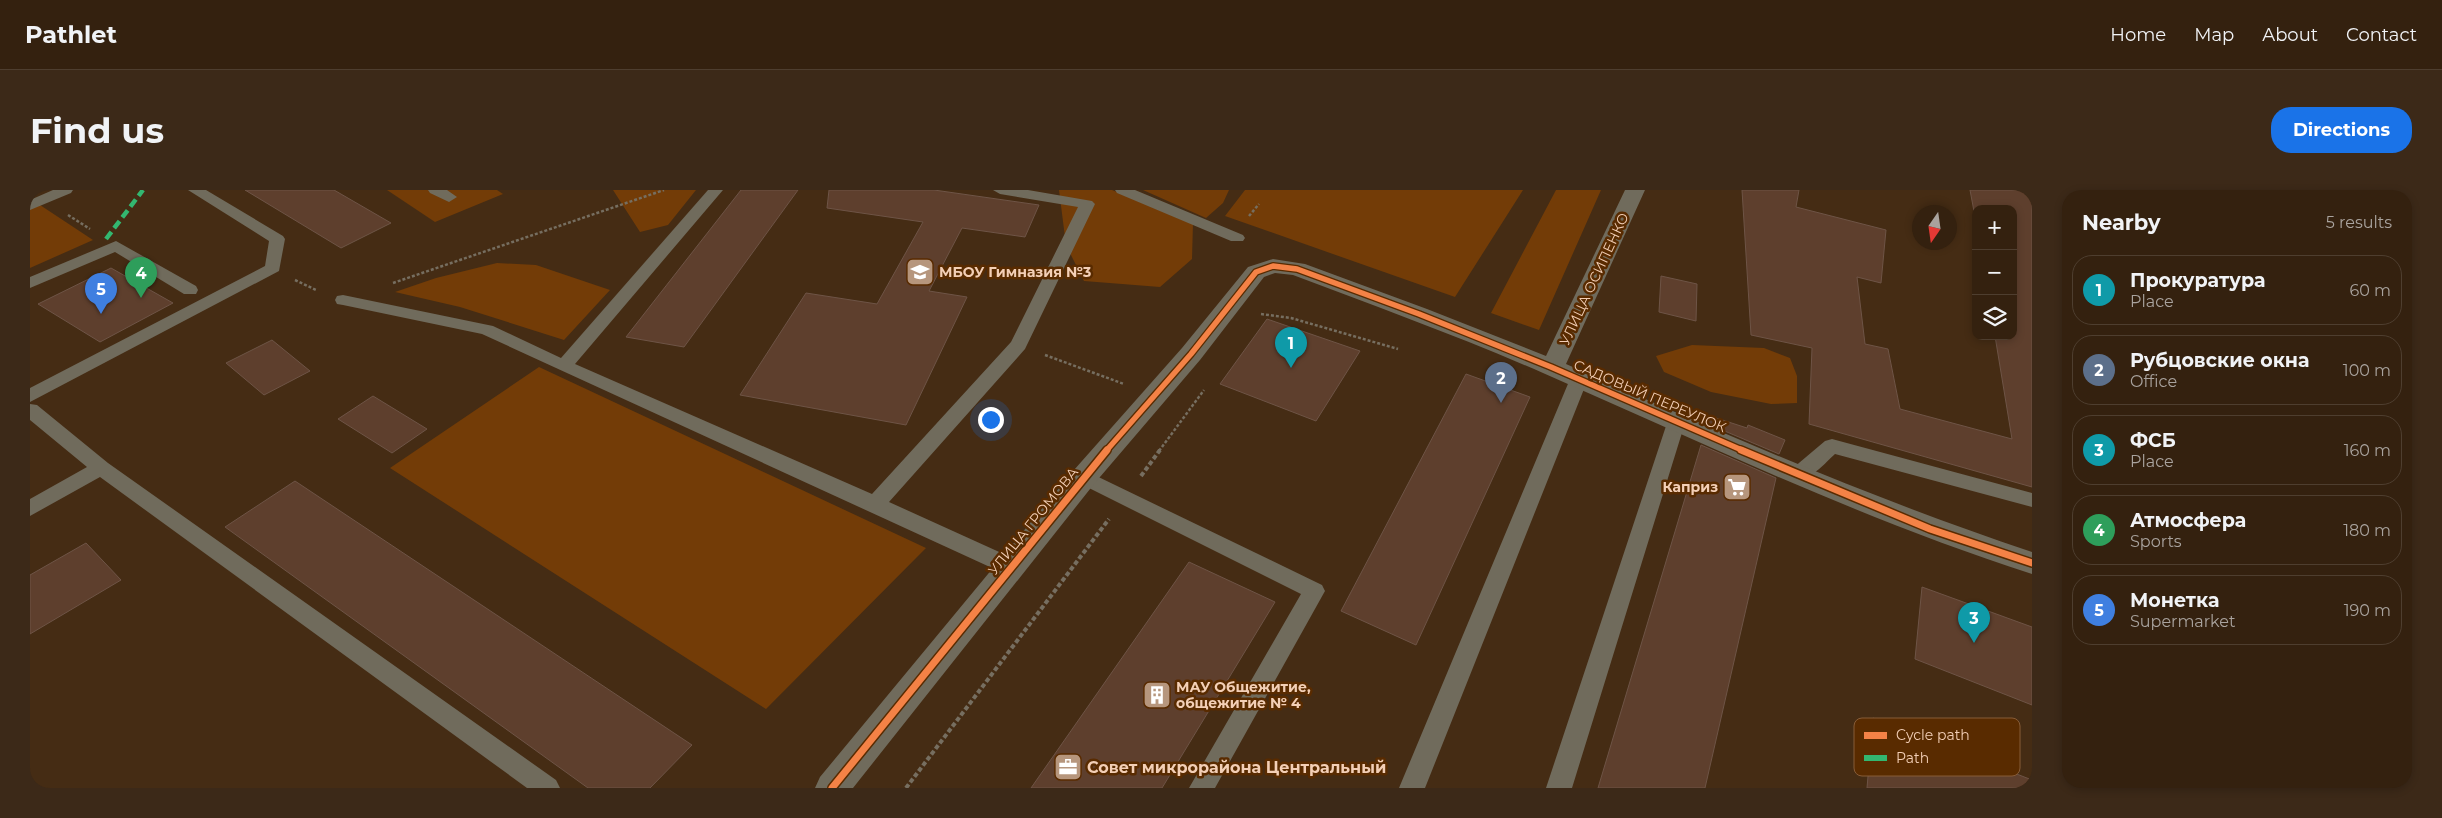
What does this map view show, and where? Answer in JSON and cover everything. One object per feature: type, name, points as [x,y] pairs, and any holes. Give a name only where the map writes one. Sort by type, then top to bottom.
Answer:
[{"type":"street","name":"УЛИЦА ОСИПЕНКО","points":[[1551,366],[1556,360],[1635,190]]},
{"type":"street","name":"САДОВЫЙ ПЕРЕУЛОК","points":[[1256,272],[1273,266],[1298,269],[1419,314],[1551,366],[1676,423],[1800,473],[1930,529],[2032,564]]},
{"type":"street","name":"УЛИЦА ГРОМОВА","points":[[832,788],[1084,478],[1156,396],[1256,272]]},
{"type":"lane","points":[[37,202],[66,190]]},
{"type":"lane","points":[[30,396],[272,268],[277,239],[195,190]]},
{"type":"lane","points":[[435,190],[449,196]]},
{"type":"lane","points":[[564,366],[716,190]]},
{"type":"lane","points":[[874,504],[1018,345],[1087,204],[1000,190]]},
{"type":"lane","points":[[1122,190],[1237,238]]},
{"type":"lane","points":[[30,283],[116,246],[190,290]]},
{"type":"lane","points":[[343,300],[487,330],[964,544],[1011,567]]},
{"type":"lane","points":[[1412,788],[1579,379]]},
{"type":"lane","points":[[30,410],[101,468],[547,788]]},
{"type":"lane","points":[[1559,788],[1676,423]]},
{"type":"lane","points":[[1800,473],[1832,446],[2032,500]]},
{"type":"lane","points":[[30,508],[101,468]]},
{"type":"lane","points":[[1084,478],[1314,591],[1202,788]]},
{"type":"path","points":[[272,268],[319,292],[343,300],[664,190]]},
{"type":"path","points":[[37,202],[116,246]]},
{"type":"path","points":[[1018,345],[1156,396]]},
{"type":"shaded area","points":[[387,190],[497,190],[503,194],[435,222]]},
{"type":"shaded area","points":[[613,190],[696,190],[668,225],[640,232]]},
{"type":"shaded area","points":[[1059,190],[1112,190],[1193,223],[1192,259],[1160,287],[1084,281],[1066,245]]},
{"type":"shaded area","points":[[1143,190],[1229,190],[1223,203],[1206,218]]},
{"type":"shaded area","points":[[1245,190],[1523,190],[1455,297],[1225,216]]},
{"type":"shaded area","points":[[1556,190],[1601,190],[1539,330],[1491,313]]},
{"type":"shaded area","points":[[40,205],[93,240],[30,268],[30,209]]},
{"type":"shaded area","points":[[497,263],[536,265],[610,290],[564,340],[460,307],[395,292],[436,278]]},
{"type":"shaded area","points":[[1692,345],[1764,348],[1790,358],[1797,376],[1797,403],[1771,404],[1711,392],[1664,372],[1656,356]]},
{"type":"shaded area","points":[[539,367],[926,548],[766,709],[390,468]]},
{"type":"building","points":[[245,190],[334,190],[391,223],[341,248]]},
{"type":"building","points":[[741,190],[798,190],[684,347],[626,337]]},
{"type":"building","points":[[829,190],[934,190],[1039,205],[1025,237],[962,228],[929,291],[967,297],[906,425],[740,395],[806,293],[877,304],[923,222],[827,208]]},
{"type":"building","points":[[1742,190],[1799,190],[1796,207],[1886,230],[1881,283],[1857,277],[1865,344],[1888,349],[1900,409],[2012,439],[1996,340],[2017,340],[2017,205],[1973,205],[1970,190],[2032,190],[2032,487],[1809,424],[1812,348],[1751,335]]},
{"type":"building","points":[[111,268],[173,303],[100,342],[38,304]]},
{"type":"building","points":[[1661,276],[1697,284],[1696,321],[1659,312]]},
{"type":"building","points":[[1267,319],[1360,351],[1316,421],[1220,384]]},
{"type":"building","points":[[272,340],[310,371],[264,395],[226,363]]},
{"type":"building","points":[[1466,374],[1530,397],[1416,645],[1341,611]]},
{"type":"building","points":[[373,396],[427,429],[392,453],[338,419]]},
{"type":"building","points":[[1710,416],[1747,428],[1748,425],[1785,440],[1779,454],[1708,424]]},
{"type":"building","points":[[1701,445],[1776,478],[1705,788],[1598,788]]},
{"type":"building","points":[[295,481],[692,745],[650,788],[588,788],[225,527]]},
{"type":"building","points":[[86,543],[121,580],[30,634],[30,575]]},
{"type":"building","name":"МАУ Общежитие, общежитие № 4","points":[[1189,562],[1275,602],[1162,788],[1031,788]]},
{"type":"building","points":[[1922,587],[2032,627],[2032,705],[1915,659]]},
{"type":"building","points":[[2020,775],[2032,780],[2032,788],[1867,788],[1868,776]]},
{"type":"marked path","points":[[106,239],[143,190]]},
{"type":"cycle path","points":[[832,788],[1084,477],[1191,354],[1256,272],[1273,266],[1297,269],[1419,314],[1551,367],[1676,423],[1930,529],[2032,563]]},
{"type":"place","name":"МБОУ Гимназия №3","points":[[920,272]]},
{"type":"place","name":"Атмосфера","points":[[141,298]]},
{"type":"place","name":"Монетка","points":[[101,314]]},
{"type":"place","name":"Прокуратура","points":[[1291,368]]},
{"type":"place","name":"Рубцовские окна","points":[[1501,403]]},
{"type":"place","name":"Каприз","points":[[1737,487]]},
{"type":"place","name":"ФСБ","points":[[1974,643]]},
{"type":"place","name":"МАУ Общежитие, общежитие № 4","points":[[1157,695]]},
{"type":"place","name":"Совет микрорайона Центральный","points":[[1068,767]]}]
